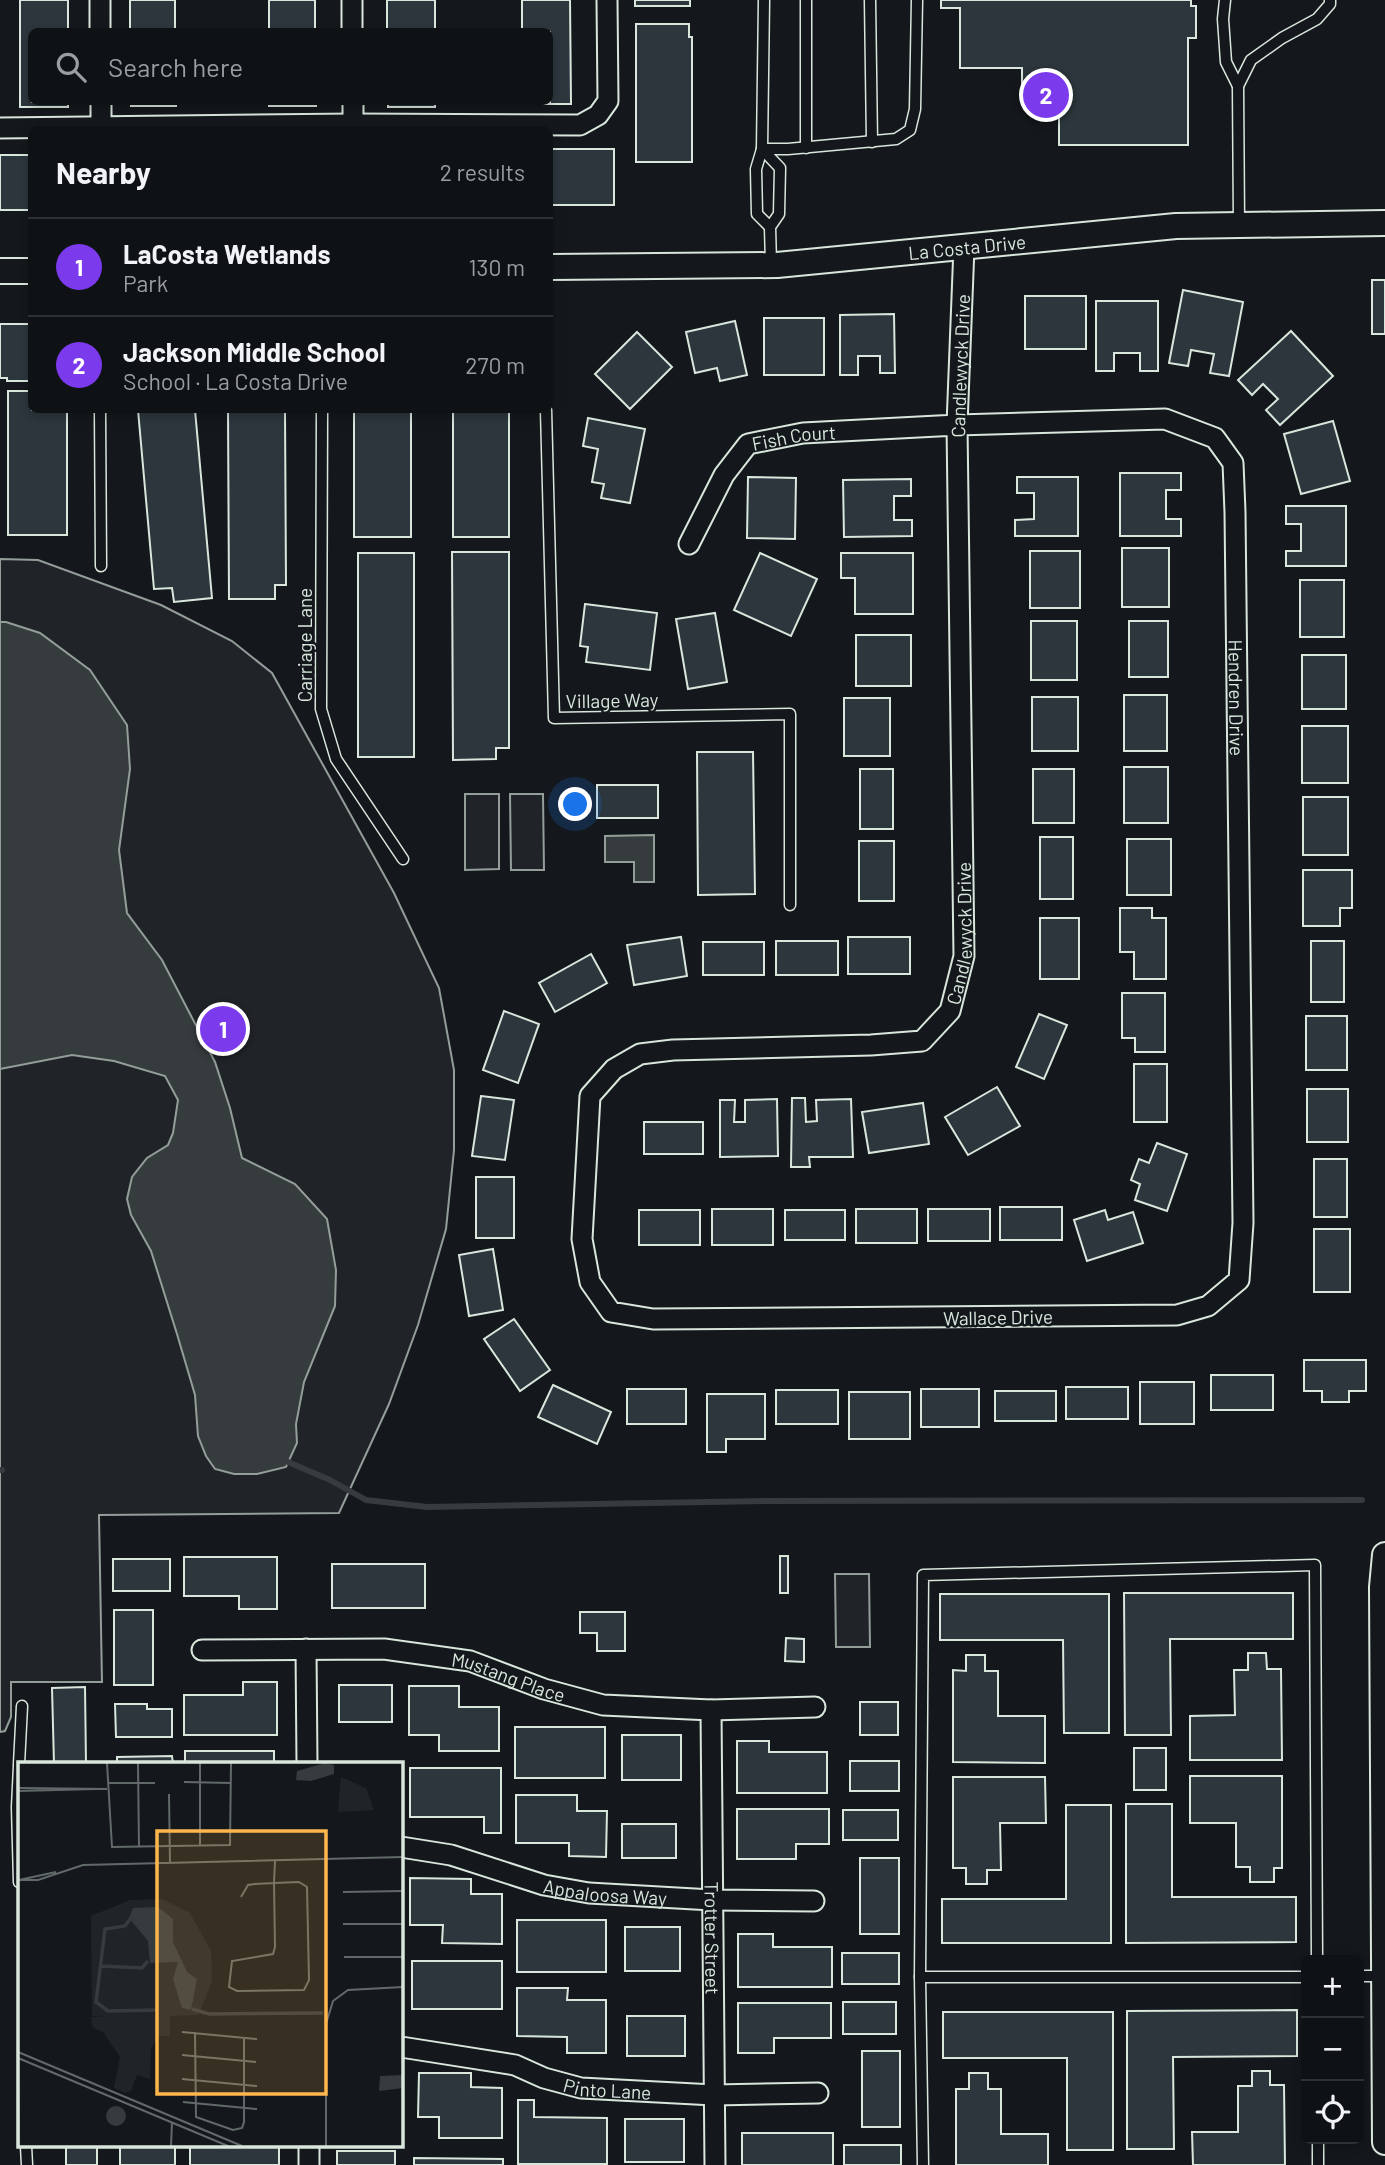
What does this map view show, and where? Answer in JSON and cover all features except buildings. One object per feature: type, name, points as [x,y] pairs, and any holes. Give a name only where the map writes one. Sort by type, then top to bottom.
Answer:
[{"type":"street","points":[[100,0],[100,28]]},
{"type":"street","points":[[352,0],[352,28]]},
{"type":"street","points":[[227,126],[580,125],[598,115],[608,100],[607,0]]},
{"type":"street","points":[[101,105],[101,126]]},
{"type":"street","points":[[353,105],[353,124]]},
{"type":"street","points":[[0,128],[28,128]]},
{"type":"street","name":"La Costa Drive","points":[[553,267],[771,265],[1176,226],[1385,223]]},
{"type":"street","name":"Candlewyck Drive","points":[[689,1320],[653,1319],[611,1312],[590,1282],[582,1239],[590,1096],[614,1069],[640,1054],[673,1050],[871,1045],[922,1041],[950,1011],[964,956],[957,425],[964,247]]},
{"type":"street","points":[[0,271],[28,271]]},
{"type":"street","name":"Hendren Drive","points":[[957,425],[1165,419],[1215,438],[1233,463],[1242,1223]]},
{"type":"street","name":"Fish Court","points":[[689,544],[724,475],[748,444],[803,433],[957,425]]},
{"type":"street","name":"Wallace Drive","points":[[689,1320],[1177,1315],[1208,1306],[1239,1280],[1242,1223]]},
{"type":"street","points":[[1385,1555],[1382,1587],[1385,2142]]},
{"type":"street","points":[[306,1649],[307,1762]]},
{"type":"street","name":"Mustang Place","points":[[202,1650],[384,1649],[470,1661],[544,1689],[603,1705],[711,1710],[815,1707]]},
{"type":"street","name":"Trotter Street","points":[[711,1710],[715,2165]]},
{"type":"street","name":"Appaloosa Way","points":[[402,1847],[451,1856],[544,1885],[589,1893],[712,1900],[814,1901]]},
{"type":"street","name":"Pinto Lane","points":[[402,2047],[514,2065],[544,2078],[581,2088],[715,2095],[818,2093]]},
{"type":"lane","points":[[764,0],[762,149],[756,169],[757,214],[770,227]]},
{"type":"lane","points":[[806,0],[806,148]]},
{"type":"lane","points":[[870,0],[872,142]]},
{"type":"lane","points":[[762,149],[806,148],[896,139],[910,130],[915,109],[917,0]]},
{"type":"lane","points":[[1225,0],[1223,19],[1226,62],[1238,86],[1240,225]]},
{"type":"lane","points":[[1238,86],[1251,60],[1282,38],[1317,19],[1330,4],[1330,0]]},
{"type":"lane","points":[[762,149],[780,168],[779,214],[770,227],[771,265]]},
{"type":"lane","points":[[100,413],[101,566]]},
{"type":"lane","name":"Carriage Lane","points":[[322,413],[321,709],[336,759],[403,859]]},
{"type":"lane","name":"Village Way","points":[[546,413],[554,718],[790,714],[790,905]]},
{"type":"lane","points":[[923,2165],[920,1977],[923,1575],[1315,1564],[1317,1955]]},
{"type":"lane","points":[[19,1762],[22,1706]]},
{"type":"lane","points":[[18,1786],[18,1844]]},
{"type":"lane","points":[[1364,1976],[1383,1976]]},
{"type":"lane","points":[[920,1977],[1301,1978]]},
{"type":"lane","points":[[1318,2144],[1318,2165]]},
{"type":"shaded area","points":[[0,559],[38,560],[161,605],[232,641],[272,673],[394,893],[439,988],[454,1070],[454,1150],[446,1229],[418,1325],[389,1404],[339,1513],[99,1515],[102,1682],[11,1682],[11,1717],[5,1731],[0,1732]]},
{"type":"shaded area","points":[[0,622],[40,633],[90,670],[127,725],[130,769],[119,850],[127,913],[162,960],[215,1062],[242,1158],[295,1184],[327,1219],[336,1270],[335,1306],[304,1382],[296,1424],[297,1443],[286,1467],[257,1474],[234,1474],[215,1469],[198,1436],[195,1395],[177,1334],[151,1251],[131,1215],[127,1199],[132,1177],[147,1158],[168,1145],[173,1133],[178,1100],[165,1076],[114,1061],[72,1055],[0,1069]]},
{"type":"shaded area","points":[[465,794],[499,794],[499,869],[465,870]]},
{"type":"shaded area","points":[[510,794],[543,794],[544,870],[511,870]]},
{"type":"shaded area","points":[[654,835],[654,882],[634,882],[634,862],[605,862],[605,836]]},
{"type":"shaded area","points":[[835,1574],[869,1574],[870,1647],[836,1647]]},
{"type":"waterway","points":[[281,1459],[330,1480],[366,1500],[427,1507],[768,1501],[1362,1500]]},
{"type":"place","name":"Jackson Middle School","points":[[1046,95]]},
{"type":"place","name":"LaCosta Wetlands","points":[[223,1029]]}]
